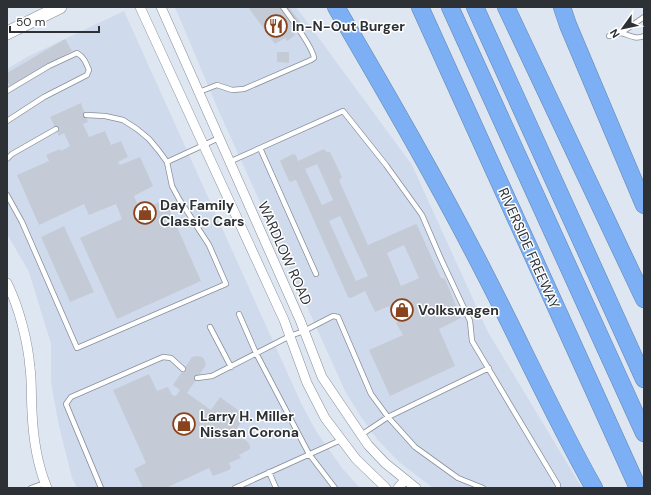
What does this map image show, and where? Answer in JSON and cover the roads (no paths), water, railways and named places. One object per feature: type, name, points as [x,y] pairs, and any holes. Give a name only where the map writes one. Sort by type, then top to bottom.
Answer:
[{"type":"highway","points":[[336,7],[435,179],[486,276],[568,441],[594,488]]},
{"type":"highway","name":"RIVERSIDE FREEWAY","points":[[420,7],[638,488]]},
{"type":"highway","points":[[450,7],[644,433]]},
{"type":"highway","points":[[475,7],[644,379]]},
{"type":"highway","points":[[506,7],[644,299]]},
{"type":"highway","points":[[562,7],[568,25],[644,205]]},
{"type":"main road","points":[[7,33],[60,7]]},
{"type":"street","name":"WARDLOW ROAD","points":[[140,7],[290,336],[307,383],[325,418],[341,440],[356,459],[386,488]]},
{"type":"street","name":"WARDLOW ROAD","points":[[161,7],[304,331],[322,377],[368,445],[385,463],[416,488]]},
{"type":"street","points":[[7,283],[19,314],[27,348],[36,447],[46,485]]},
{"type":"street","points":[[398,488],[405,480]]},
{"type":"lane","points":[[199,92],[217,85],[232,90],[244,89],[314,58],[308,44],[283,7]]},
{"type":"lane","points":[[609,36],[621,33],[644,17]]},
{"type":"lane","points":[[621,33],[633,38],[644,36]]},
{"type":"lane","points":[[7,91],[49,66],[77,53],[85,60],[89,70],[87,75],[44,97],[7,121]]},
{"type":"lane","points":[[229,162],[343,110],[386,165],[422,215],[470,320],[472,341],[558,485],[558,488]]},
{"type":"lane","points":[[7,195],[27,233],[77,348],[226,284],[209,245],[172,186],[167,162],[149,139],[123,120],[105,116],[86,115]]},
{"type":"lane","points":[[7,159],[12,154],[56,130]]},
{"type":"lane","points":[[167,162],[219,138]]},
{"type":"lane","points":[[260,148],[316,274]]},
{"type":"lane","points":[[239,314],[256,353],[309,454],[335,488]]},
{"type":"lane","points":[[197,378],[212,376],[290,336],[304,331],[333,316],[338,317],[371,394],[388,417],[415,447],[458,478],[483,488]]},
{"type":"lane","points":[[210,327],[231,366]]},
{"type":"lane","points":[[101,488],[66,404],[71,397],[163,357],[171,358],[183,369]]},
{"type":"lane","points":[[361,435],[388,417],[489,368]]},
{"type":"lane","points":[[235,488],[341,440]]},
{"type":"lane","points":[[269,472],[276,488]]},
{"type":"lane","points":[[31,488],[46,485]]},
{"type":"place","name":"In-N-Out Burger","points":[[276,26]]},
{"type":"place","name":"Day Family Classic Cars","points":[[145,213]]},
{"type":"place","name":"Volkswagen","points":[[402,310]]},
{"type":"place","name":"Larry H. Miller Nissan Corona","points":[[184,424]]}]
